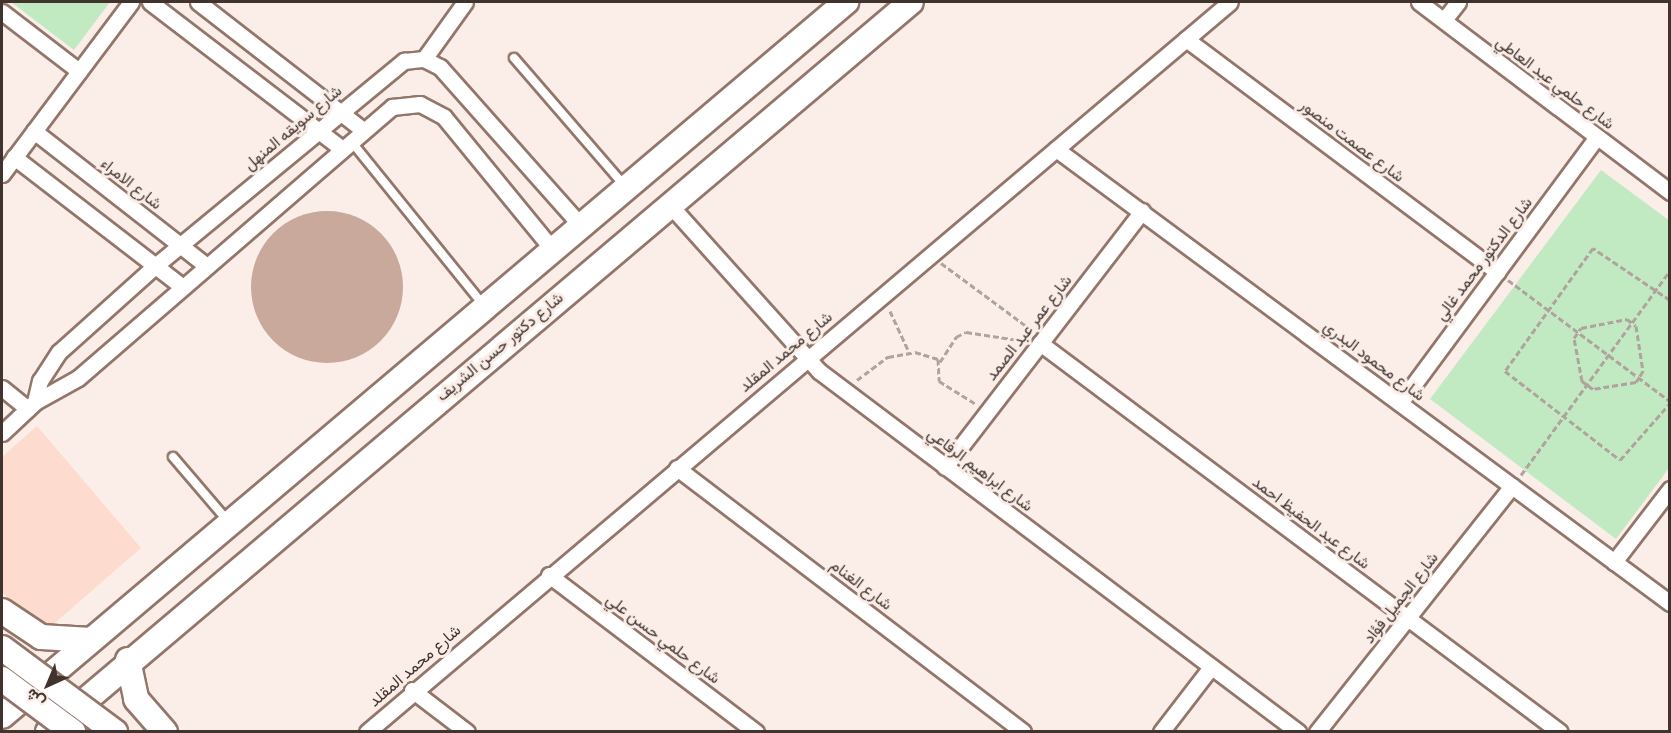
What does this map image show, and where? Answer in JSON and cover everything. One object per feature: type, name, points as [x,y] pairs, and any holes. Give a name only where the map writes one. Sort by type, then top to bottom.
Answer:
[{"type":"main road","name":"شارع دكتور حسن الشريف","points":[[48,732],[128,660],[911,2]]},
{"type":"main road","points":[[10,709],[626,188],[837,6]]},
{"type":"main road","points":[[2,611],[41,637],[91,639]]},
{"type":"main road","points":[[2,648],[115,732]]},
{"type":"main road","points":[[128,660],[136,699],[165,732]]},
{"type":"main road","points":[[62,666],[70,683],[90,694]]},
{"type":"main road","points":[[2,679],[73,732]]},
{"type":"main road","points":[[10,709],[41,710],[48,732]]},
{"type":"street","points":[[2,174],[131,2]]},
{"type":"street","points":[[150,2],[318,131],[346,145]]},
{"type":"street","points":[[198,2],[363,130]]},
{"type":"street","points":[[465,2],[424,59],[446,72],[581,226]]},
{"type":"street","name":"شارع محمد المقلد","points":[[367,732],[412,690],[1230,2]]},
{"type":"street","name":"شارع حلمي عبد العاطي","points":[[1419,2],[1670,192]]},
{"type":"street","points":[[1444,20],[1458,2]]},
{"type":"street","points":[[2,12],[79,71]]},
{"type":"street","name":"شارع عصمت منصور","points":[[1186,39],[1497,272]]},
{"type":"street","name":"شارع سويقه المنهل","points":[[31,405],[40,381],[59,352],[155,266],[397,65],[424,59]]},
{"type":"street","name":"شارع سويقه المنهل","points":[[2,433],[31,405],[78,378],[392,106],[412,103],[437,111],[553,250]]},
{"type":"street","name":"شارع الامراء","points":[[34,131],[207,266]]},
{"type":"street","name":"شارع الدكتور محمد غالي","points":[[1400,403],[1597,137]]},
{"type":"street","name":"شارع محمود البدري","points":[[1056,149],[1670,603]]},
{"type":"street","points":[[14,157],[183,287]]},
{"type":"street","name":"شارع ابراهيم الرفاعي","points":[[670,204],[805,359],[1298,732]]},
{"type":"street","name":"شارع عمر عبد الصمد","points":[[945,466],[1142,211]]},
{"type":"street","name":"شارع عبد الحفيظ احمد","points":[[1042,341],[1560,732]]},
{"type":"street","points":[[2,388],[31,405]]},
{"type":"street","name":"شارع الغنام","points":[[677,468],[1023,732]]},
{"type":"street","name":"شارع الجميل فؤاد","points":[[1317,732],[1512,486]]},
{"type":"street","points":[[1614,562],[1670,489]]},
{"type":"street","name":"شارع حلمي حسن علي","points":[[549,575],[756,732]]},
{"type":"street","points":[[1161,732],[1211,667]]},
{"type":"street","points":[[412,690],[467,732]]},
{"type":"lane","points":[[514,58],[626,188]]},
{"type":"lane","points":[[346,145],[485,307]]},
{"type":"lane","points":[[173,458],[230,523]]},
{"type":"path","points":[[1497,272],[1547,309],[1578,332],[1670,402],[1623,460],[1563,418],[1505,371],[1547,309],[1595,247],[1670,300]]},
{"type":"path","points":[[930,255],[1042,341]]},
{"type":"path","points":[[1512,486],[1670,271]]},
{"type":"path","points":[[876,300],[896,318],[909,352]]},
{"type":"path","points":[[1627,319],[1632,323],[1643,371],[1638,378],[1593,389],[1587,385],[1574,338],[1578,332],[1627,319]]},
{"type":"path","points":[[988,411],[939,381],[940,362],[956,337],[966,332],[1042,341]]},
{"type":"path","points":[[837,385],[859,380],[888,357],[909,352],[940,362]]},
{"type":"shaded area","points":[[37,426],[141,548],[48,629],[2,593],[2,457]]},
{"type":"green space","points":[[11,2],[110,2],[74,50]]},
{"type":"green space","points":[[1601,170],[1670,221],[1669,468],[1616,539],[1430,399]]},
{"type":"building","points":[[327,211],[356,216],[381,233],[398,258],[403,287],[398,316],[381,341],[356,358],[327,363],[298,358],[273,341],[256,316],[251,287],[256,258],[273,233],[298,216]]}]
